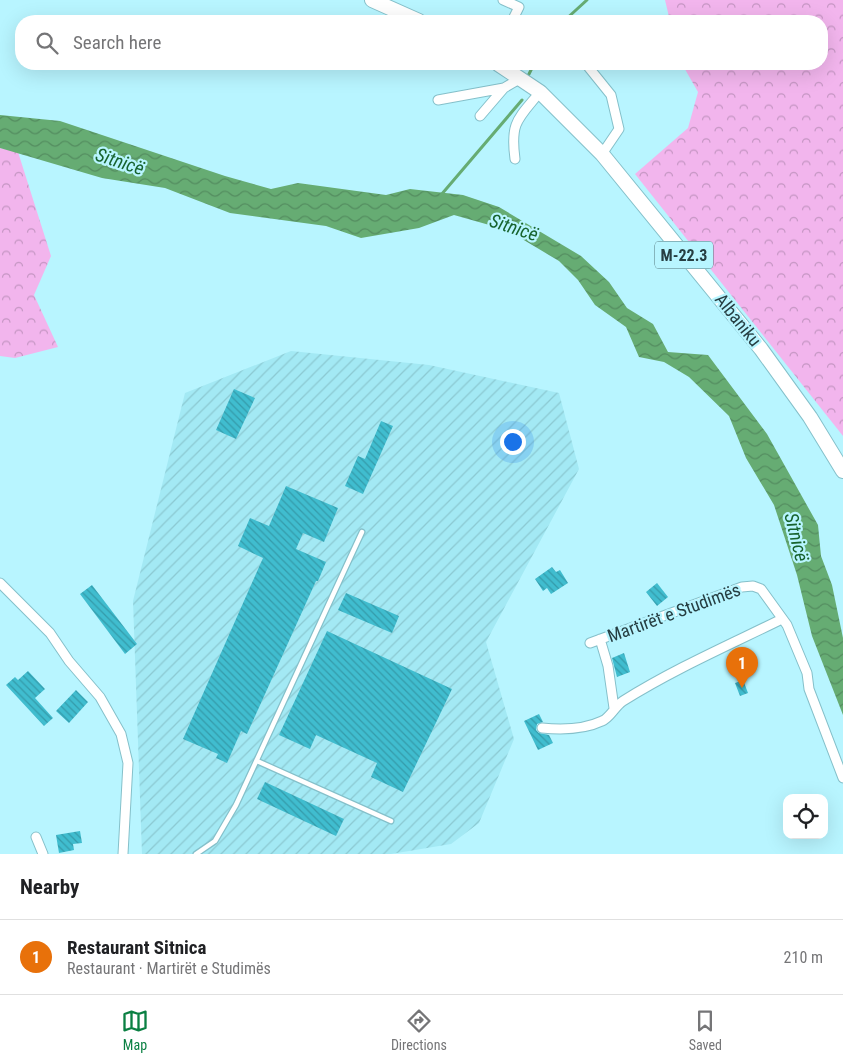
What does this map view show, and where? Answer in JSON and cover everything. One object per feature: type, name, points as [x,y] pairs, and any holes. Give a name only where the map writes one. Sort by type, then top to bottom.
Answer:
[{"type":"main road","points":[[372,0],[406,15]]},
{"type":"main road","name":"Albaniku","points":[[507,70],[540,92],[602,154],[761,349],[810,417],[843,471]]},
{"type":"street","points":[[503,0],[522,4],[516,15]]},
{"type":"street","points":[[591,70],[611,95],[618,129],[602,154]]},
{"type":"street","points":[[480,116],[504,88],[520,78]]},
{"type":"street","points":[[438,100],[504,88]]},
{"type":"street","points":[[514,159],[512,142],[515,123],[540,92]]},
{"type":"street","points":[[0,583],[50,634],[68,661],[100,697],[121,734],[126,748],[128,770],[123,854]]},
{"type":"street","name":"Martirët e Studimës","points":[[590,643],[742,587],[753,586],[761,588],[782,619],[807,673],[809,689],[843,778]]},
{"type":"street","points":[[542,728],[563,730],[604,721],[622,701],[696,661],[782,619]]},
{"type":"street","points":[[600,639],[608,666],[614,708]]},
{"type":"street","points":[[36,837],[43,854]]},
{"type":"lane","points":[[196,854],[215,840],[236,805],[362,532]]},
{"type":"lane","points":[[257,761],[391,821]]},
{"type":"shaded area","points":[[291,351],[429,365],[559,393],[579,469],[486,642],[514,739],[479,823],[451,844],[391,854],[142,854],[133,601],[185,393]]},
{"type":"green space","points":[[665,0],[843,0],[843,436],[635,174],[688,128],[698,92],[685,70],[828,70],[828,15],[669,15]]},
{"type":"green space","points":[[0,148],[18,152],[51,256],[34,295],[58,347],[15,358],[0,356]]},
{"type":"water","name":"Sitnicë","points":[[0,115],[60,121],[225,176],[271,189],[298,183],[386,195],[410,189],[463,195],[499,207],[581,256],[609,282],[627,308],[653,324],[668,352],[708,355],[767,434],[818,525],[821,556],[832,585],[843,638],[843,715],[812,636],[797,575],[774,505],[746,458],[729,416],[689,377],[664,362],[639,357],[626,327],[595,305],[578,280],[559,261],[507,230],[454,215],[419,228],[361,238],[326,226],[230,213],[165,188],[102,178],[0,148]]},
{"type":"building","points":[[234,389],[255,398],[236,439],[216,430]]},
{"type":"building","points":[[381,421],[393,426],[363,494],[345,486],[358,456],[365,459]]},
{"type":"building","points":[[286,486],[338,508],[324,542],[303,533],[296,549],[326,562],[247,734],[241,731],[227,763],[216,758],[218,754],[183,739],[263,558],[238,546],[250,518],[269,526]]},
{"type":"building","points":[[552,567],[556,572],[560,570],[568,583],[551,594],[547,588],[543,591],[535,579]]},
{"type":"building","points":[[657,583],[668,597],[657,606],[646,592]]},
{"type":"building","points":[[92,585],[137,644],[125,654],[80,594]]},
{"type":"building","points":[[346,593],[399,616],[392,633],[338,610]]},
{"type":"building","points":[[327,631],[452,689],[403,792],[371,777],[377,763],[316,735],[310,749],[279,735]]},
{"type":"building","points":[[624,653],[630,672],[617,677],[612,658]]},
{"type":"building","points":[[28,671],[45,689],[35,698],[53,718],[44,726],[6,685],[15,677],[18,680]]},
{"type":"building","points":[[743,680],[748,693],[740,696],[735,683]]},
{"type":"building","points":[[76,690],[88,702],[69,723],[56,711]]},
{"type":"building","points":[[539,714],[543,722],[537,724],[536,730],[539,733],[549,735],[553,743],[538,750],[524,721]]},
{"type":"building","points":[[265,782],[344,819],[336,836],[257,799]]},
{"type":"building","points":[[80,831],[82,843],[73,844],[74,850],[59,853],[56,835]]},
{"type":"waterway","points":[[571,15],[587,0]]},
{"type":"waterway","points":[[527,78],[531,70]]},
{"type":"waterway","points":[[441,195],[522,100]]},
{"type":"place","name":"Restaurant Sitnica","points":[[742,688]]}]
